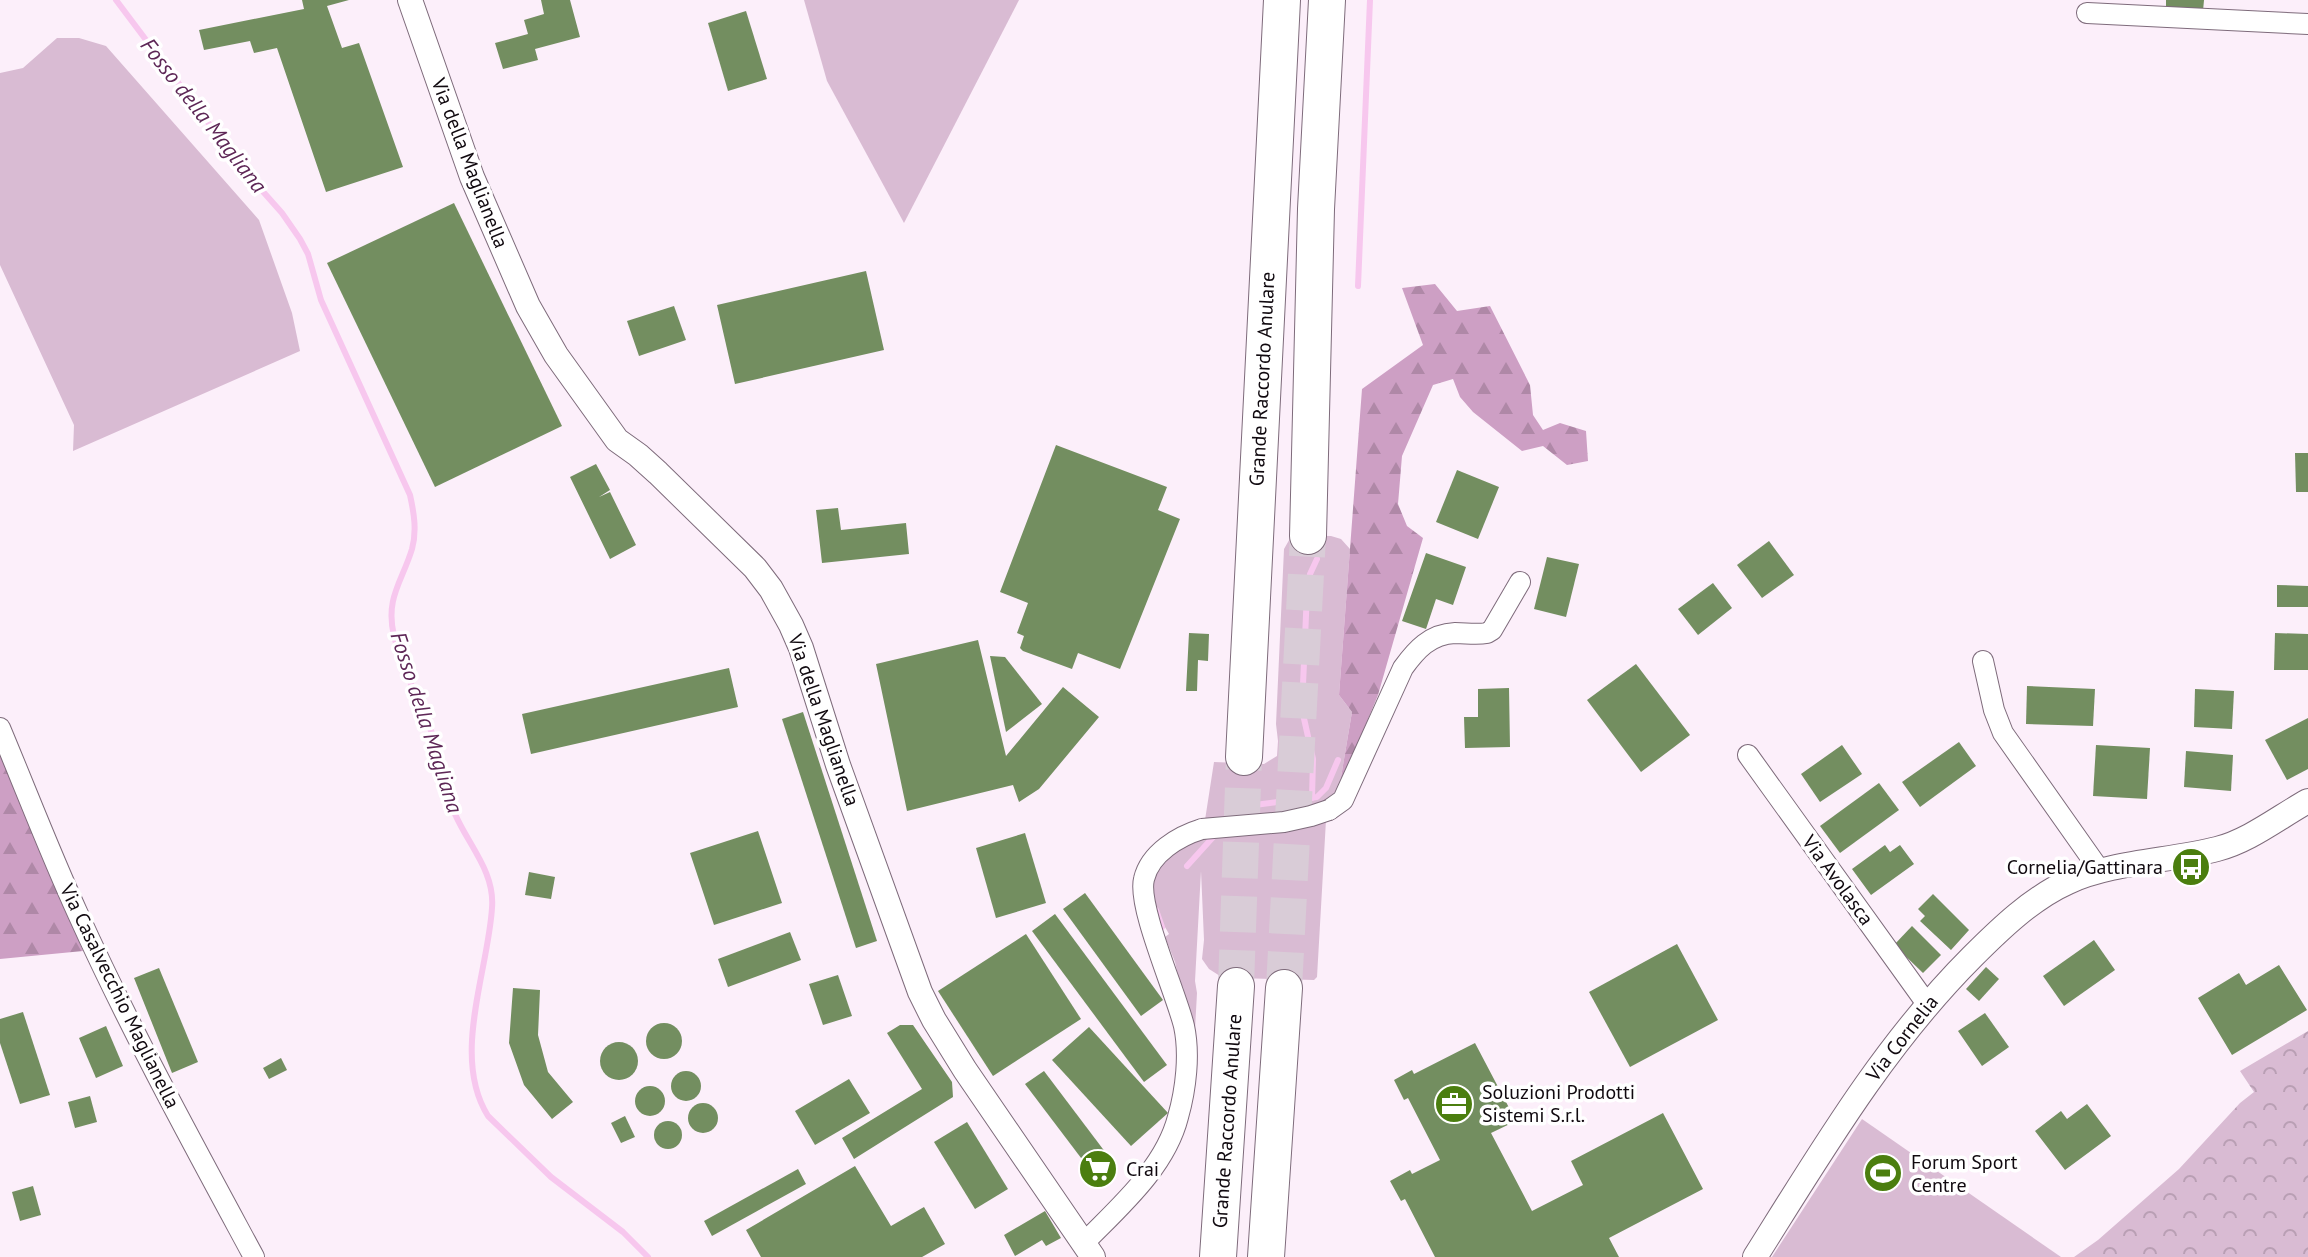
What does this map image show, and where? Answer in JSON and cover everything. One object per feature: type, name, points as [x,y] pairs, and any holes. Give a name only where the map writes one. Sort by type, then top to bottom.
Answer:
[{"type":"highway","name":"Grande Raccordo Anulare","points":[[1244,757],[1282,0]]},
{"type":"highway","points":[[1308,536],[1316,209],[1327,0]]},
{"type":"highway","name":"Grande Raccordo Anulare","points":[[1218,1254],[1236,986]]},
{"type":"highway","points":[[1266,1257],[1284,988]]},
{"type":"street","name":"Via della Maglianella","points":[[410,0],[472,177],[528,306],[556,355],[617,440],[638,455],[709,521],[771,589],[801,648],[838,765],[920,992],[965,1070],[1089,1250]]},
{"type":"street","points":[[2087,13],[2308,24]]},
{"type":"street","points":[[1089,1250],[1157,1162],[1179,1116],[1186,1064],[1185,1030],[1145,907],[1143,880],[1159,853],[1202,829],[1284,822],[1329,810],[1343,800],[1403,668],[1415,651],[1439,636],[1487,633],[1492,630],[1520,582]]},
{"type":"street","points":[[1983,661],[1994,710],[2003,733],[2101,872]]},
{"type":"street","name":"Via Casalvecchio Maglianella","points":[[0,728],[78,913],[159,1081],[254,1257]]},
{"type":"street","name":"Via Avolasca","points":[[1748,755],[1927,1004]]},
{"type":"street","name":"Via Cornelia","points":[[1755,1257],[1889,1051],[1927,1004],[2010,921],[2065,883],[2101,872],[2228,846],[2308,801]]},
{"type":"green space","points":[[804,0],[1019,0],[904,223],[827,81]]},
{"type":"green space","points":[[57,38],[79,38],[106,46],[259,220],[292,313],[300,351],[73,451],[74,425],[0,265],[0,73],[23,68]]},
{"type":"green space","points":[[1435,284],[1457,311],[1490,306],[1530,385],[1533,415],[1543,430],[1560,423],[1586,431],[1588,461],[1567,465],[1543,446],[1522,451],[1473,412],[1460,397],[1453,379],[1433,385],[1402,456],[1398,504],[1407,526],[1423,538],[1378,695],[1339,789],[1352,712],[1339,695],[1362,389],[1423,345],[1402,288]]},
{"type":"green space","points":[[1292,535],[1331,536],[1341,539],[1350,549],[1339,695],[1352,712],[1339,789],[1321,803],[1291,811],[1205,820],[1214,762],[1264,764],[1277,756],[1284,549]]},
{"type":"green space","points":[[0,751],[83,951],[0,959]]},
{"type":"green space","points":[[1326,820],[1317,977],[1314,980],[1238,978],[1220,976],[1209,969],[1202,959],[1201,871],[1194,1048],[1183,987],[1165,937],[1169,934],[1165,927],[1161,929],[1156,914],[1152,876],[1172,851],[1203,836]]},
{"type":"green space","points":[[2308,1031],[2308,1257],[2074,1257],[2179,1169],[2254,1092],[2240,1071]]},
{"type":"green space","name":"Forum Sport Centre","points":[[1862,1119],[2061,1257],[1772,1257]]},
{"type":"building","points":[[302,0],[349,0],[327,6],[342,48],[359,43],[403,167],[326,192],[277,48],[254,53],[250,41],[204,50],[199,30],[304,9]]},
{"type":"building","points":[[541,0],[570,0],[580,37],[535,49],[538,60],[503,69],[495,43],[528,34],[524,20],[544,14]]},
{"type":"building","points":[[2166,0],[2204,0],[2203,11],[2166,9]]},
{"type":"building","points":[[746,11],[767,79],[728,91],[708,23]]},
{"type":"building","points":[[454,203],[562,426],[435,487],[327,263]]},
{"type":"building","points":[[866,271],[884,350],[735,384],[717,305]]},
{"type":"building","points":[[674,306],[686,340],[639,356],[627,321]]},
{"type":"building","points":[[1056,445],[1167,487],[1158,510],[1180,519],[1120,669],[1078,653],[1072,669],[1023,651],[1020,648],[1024,636],[1017,633],[1028,603],[1000,592]]},
{"type":"building","points":[[2295,453],[2308,453],[2308,492],[2296,492]]},
{"type":"building","points":[[596,464],[610,490],[599,497],[610,492],[636,545],[610,559],[570,477]]},
{"type":"building","points":[[1457,470],[1499,487],[1478,539],[1436,522]]},
{"type":"building","points":[[838,508],[841,530],[906,523],[909,554],[822,563],[816,510]]},
{"type":"building","points":[[1769,541],[1794,575],[1762,598],[1737,565]]},
{"type":"building","points":[[1426,553],[1466,567],[1453,605],[1436,599],[1426,629],[1402,621]]},
{"type":"building","points":[[1547,557],[1579,564],[1566,617],[1534,609]]},
{"type":"building","points":[[1713,583],[1732,608],[1698,635],[1678,609]]},
{"type":"building","points":[[2277,585],[2308,586],[2308,607],[2277,607]]},
{"type":"building","points":[[1189,633],[1209,634],[1208,661],[1198,660],[1197,691],[1186,691]]},
{"type":"building","points":[[2275,633],[2308,634],[2308,670],[2274,670]]},
{"type":"building","points":[[978,640],[1006,756],[1063,687],[1099,717],[1039,789],[1019,802],[1013,785],[907,811],[876,664]]},
{"type":"building","points":[[990,656],[1005,657],[1042,704],[1006,732]]},
{"type":"building","points":[[1636,664],[1690,735],[1641,772],[1587,700]]},
{"type":"building","points":[[729,668],[738,707],[531,754],[522,714]]},
{"type":"building","points":[[2027,686],[2095,689],[2093,726],[2026,724]]},
{"type":"building","points":[[1509,688],[1510,747],[1465,748],[1464,717],[1478,717],[1478,689]]},
{"type":"building","points":[[2195,689],[2234,691],[2232,729],[2194,727]]},
{"type":"building","points":[[803,712],[877,941],[856,948],[782,719]]},
{"type":"building","points":[[2308,718],[2308,769],[2287,780],[2265,740]]},
{"type":"building","points":[[1959,742],[1976,766],[1920,807],[1902,782]]},
{"type":"building","points":[[1842,745],[1862,774],[1820,802],[1801,774]]},
{"type":"building","points":[[2096,745],[2150,748],[2147,799],[2093,796]]},
{"type":"building","points":[[2186,751],[2233,755],[2231,791],[2184,787]]},
{"type":"building","points":[[1879,783],[1899,810],[1840,853],[1820,826]]},
{"type":"building","points":[[758,831],[782,903],[714,925],[690,853]]},
{"type":"building","points":[[1025,833],[1046,903],[996,918],[976,848]]},
{"type":"building","points":[[1885,845],[1890,852],[1900,845],[1914,864],[1871,895],[1852,869]]},
{"type":"building","points":[[529,872],[555,877],[551,899],[525,895]]},
{"type":"building","points":[[1085,893],[1163,1000],[1141,1016],[1063,909]]},
{"type":"building","points":[[1933,894],[1969,930],[1951,950],[1920,921],[1925,916],[1918,909]]},
{"type":"building","points":[[1055,914],[1167,1065],[1144,1082],[1032,931]]},
{"type":"building","points":[[1912,926],[1941,955],[1923,973],[1894,945]]},
{"type":"building","points":[[790,932],[801,960],[728,987],[718,959]]},
{"type":"building","points":[[1026,934],[1081,1019],[993,1076],[938,991]]},
{"type":"building","points":[[2094,940],[2115,970],[2064,1006],[2043,976]]},
{"type":"building","points":[[1677,944],[1718,1020],[1630,1067],[1589,992]]},
{"type":"building","points":[[2279,965],[2307,1010],[2232,1055],[2198,998],[2239,973],[2246,985]]},
{"type":"building","points":[[1986,967],[1999,979],[1979,1001],[1966,989]]},
{"type":"building","points":[[159,968],[198,1062],[172,1073],[134,978]]},
{"type":"building","points":[[838,975],[852,1016],[823,1025],[809,984]]},
{"type":"building","points":[[513,988],[540,990],[538,1035],[548,1072],[573,1102],[552,1119],[524,1085],[509,1043]]},
{"type":"building","points":[[23,1012],[50,1095],[20,1104],[0,1043],[0,1019]]},
{"type":"building","points":[[1985,1013],[2009,1047],[1982,1066],[1958,1031]]},
{"type":"building","points":[[664,1023],[677,1028],[682,1041],[677,1054],[664,1059],[651,1054],[646,1041],[651,1028]]},
{"type":"building","points":[[900,1025],[913,1025],[952,1082],[953,1097],[854,1159],[842,1138],[922,1089],[887,1033]]},
{"type":"building","points":[[106,1026],[123,1066],[96,1078],[79,1038]]},
{"type":"building","points":[[1089,1027],[1168,1113],[1131,1146],[1052,1060]]},
{"type":"building","points":[[619,1042],[632,1048],[638,1061],[632,1074],[619,1080],[606,1074],[600,1061],[606,1048]]},
{"type":"building","points":[[1475,1043],[1516,1121],[1491,1133],[1532,1211],[1583,1185],[1571,1161],[1663,1113],[1703,1189],[1609,1238],[1619,1257],[1435,1257],[1405,1199],[1401,1201],[1390,1181],[1440,1160],[1408,1098],[1404,1100],[1394,1080],[1412,1070],[1414,1074]]},
{"type":"building","points":[[281,1058],[287,1070],[269,1079],[263,1068]]},
{"type":"building","points":[[686,1071],[697,1075],[701,1086],[697,1097],[686,1101],[675,1097],[671,1086],[675,1075]]},
{"type":"building","points":[[1044,1071],[1118,1169],[1100,1183],[1025,1084]]},
{"type":"building","points":[[849,1079],[870,1113],[815,1145],[795,1111]]},
{"type":"building","points":[[650,1086],[660,1091],[665,1101],[660,1111],[650,1116],[640,1111],[635,1101],[640,1091]]},
{"type":"building","points":[[90,1096],[97,1122],[75,1128],[68,1102]]},
{"type":"building","points":[[703,1103],[714,1107],[718,1118],[714,1129],[703,1133],[692,1129],[688,1118],[692,1107]]},
{"type":"building","points":[[2087,1104],[2111,1136],[2065,1170],[2035,1131],[2061,1111],[2067,1119]]},
{"type":"building","points":[[625,1116],[635,1137],[621,1143],[611,1123]]},
{"type":"building","points":[[668,1121],[678,1125],[682,1135],[678,1145],[668,1149],[658,1145],[654,1135],[658,1125]]},
{"type":"building","points":[[967,1122],[1008,1189],[975,1209],[934,1142]]},
{"type":"building","points":[[855,1166],[891,1226],[924,1207],[945,1244],[922,1257],[761,1257],[746,1230]]},
{"type":"building","points":[[798,1169],[806,1184],[712,1236],[704,1221]]},
{"type":"building","points":[[33,1186],[41,1215],[20,1221],[12,1192]]},
{"type":"building","points":[[1045,1211],[1061,1238],[1046,1246],[1042,1240],[1015,1256],[1004,1235]]},
{"type":"waterway","name":"Fosso della Magliana","points":[[116,0],[243,169],[282,213],[300,239],[308,254],[321,300],[410,495],[414,536],[393,600],[394,636],[434,738],[455,814],[485,871],[492,895],[472,1041],[472,1068],[477,1093],[488,1116],[551,1177],[623,1232],[648,1257]]},
{"type":"waterway","points":[[1358,286],[1370,0]]},
{"type":"waterway","name":"Grande Raccordo Anulare","points":[[1312,798],[1313,759],[1303,714],[1303,685],[1307,592],[1317,559]]},
{"type":"waterway","name":"Grande Raccordo Anulare","points":[[1227,812],[1247,806],[1317,797],[1326,788],[1338,760]]},
{"type":"waterway","points":[[1187,866],[1215,835]]},
{"type":"waterway","points":[[1156,910],[1162,927]]},
{"type":"tunnel","points":[[1284,988],[1308,536]]},
{"type":"tunnel","points":[[1236,986],[1244,757]]},
{"type":"place","name":"Cornelia/Gattinara","points":[[2191,867]]},
{"type":"place","name":"Soluzioni Prodotti Sistemi S.r.l.","points":[[1454,1104]]},
{"type":"place","name":"Crai","points":[[1098,1169]]},
{"type":"place","name":"Forum Sport Centre","points":[[1883,1173]]}]
